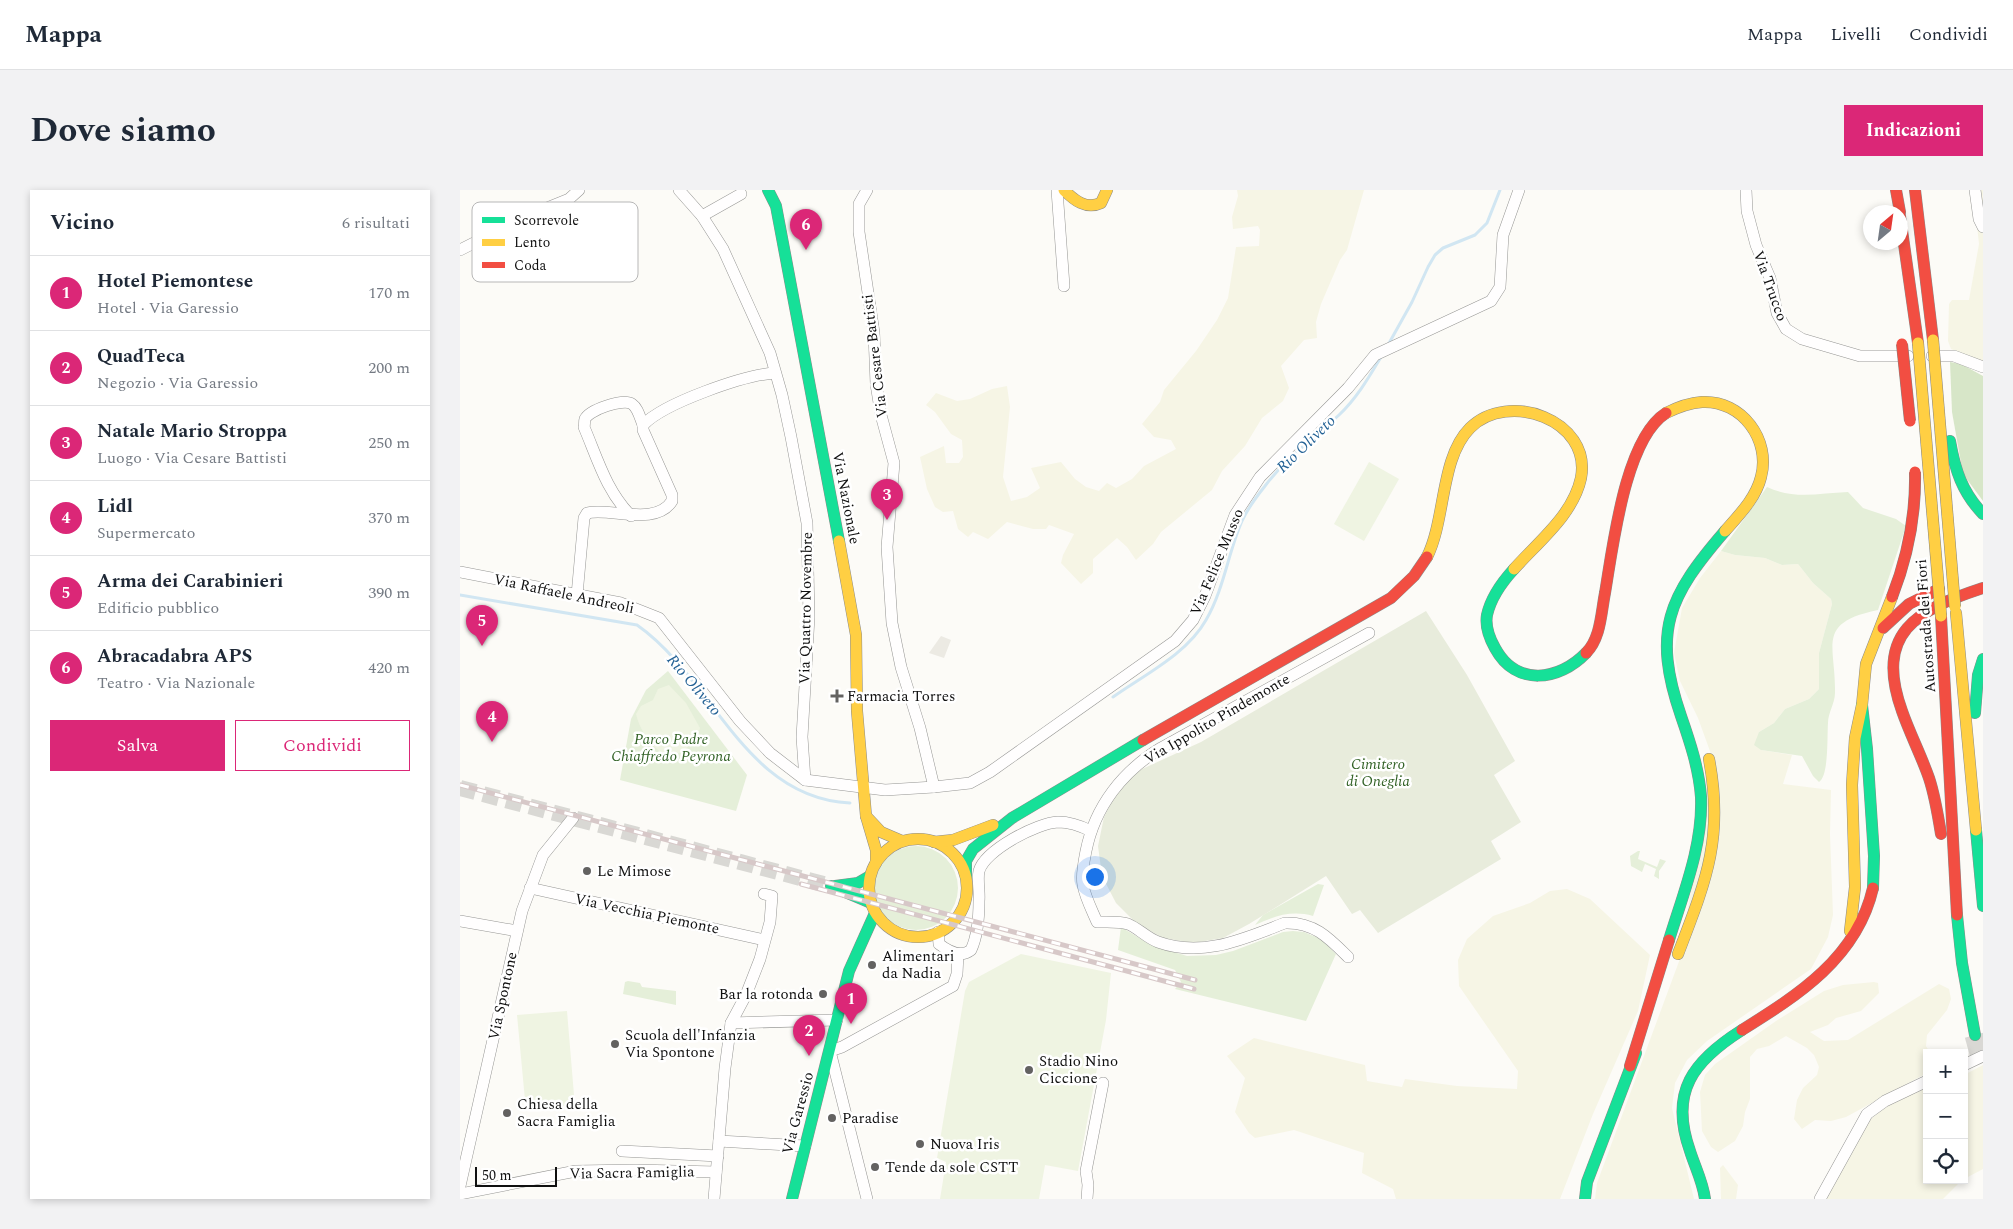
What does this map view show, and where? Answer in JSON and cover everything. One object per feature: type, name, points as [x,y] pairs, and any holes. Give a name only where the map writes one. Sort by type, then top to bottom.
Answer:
[{"type":"main road","name":"Via Nazionale","points":[[768,190],[776,206],[856,635],[857,711],[862,788],[866,816],[876,850],[876,863]]},
{"type":"main road","points":[[1064,190],[1080,203],[1089,207],[1101,203],[1107,190]]},
{"type":"main road","points":[[1896,190],[1898,205]]},
{"type":"main road","name":"Autostrada dei Fiori","points":[[1915,190],[1938,390],[1983,906]]},
{"type":"main road","points":[[1896,250],[1899,298]]},
{"type":"main road","name":"Autostrada dei Fiori","points":[[1905,250],[1918,343],[1941,616],[1957,916],[1962,963],[1975,1035]]},
{"type":"main road","points":[[1902,340],[1911,432]]},
{"type":"main road","points":[[1938,390],[1957,480],[1972,503],[1983,514]]},
{"type":"main road","points":[[902,841],[887,849],[876,863],[870,876],[868,890],[873,908],[888,927],[896,932],[910,936],[924,937],[948,927],[962,910],[966,899],[966,861],[973,849],[1012,818],[1164,727],[1391,598],[1405,588],[1421,567],[1432,547],[1450,468],[1459,442],[1473,425],[1500,411],[1525,410],[1548,418],[1572,438],[1581,458],[1581,478],[1576,497],[1498,586],[1492,598],[1487,617],[1488,635],[1496,654],[1518,671],[1541,677],[1561,674],[1582,660],[1594,643],[1598,632],[1624,497],[1639,444],[1653,423],[1672,408],[1684,404],[1710,401],[1729,406],[1746,419],[1754,429],[1762,448],[1763,462],[1759,483],[1745,508],[1680,590],[1672,608],[1666,630],[1668,673],[1674,699],[1695,758],[1699,776],[1700,828],[1693,861],[1630,1066],[1587,1182],[1585,1199]]},
{"type":"main road","points":[[1845,948],[1854,906],[1852,765],[1854,738],[1862,706],[1866,664],[1909,552],[1914,528],[1916,499],[1914,462]]},
{"type":"main road","points":[[1879,632],[1909,604],[1926,594],[1962,581]]},
{"type":"main road","points":[[1957,916],[1945,871],[1935,800],[1927,773],[1893,686],[1893,659],[1902,635],[1919,616],[1942,602],[1983,588]]},
{"type":"main road","points":[[1972,793],[1976,751],[1976,698],[1983,659]]},
{"type":"main road","points":[[1668,673],[1701,737]]},
{"type":"main road","points":[[1706,1199],[1702,1179],[1682,1125],[1685,1091],[1693,1070],[1708,1053],[1809,984],[1828,968],[1845,948],[1865,918],[1873,889],[1874,847],[1868,743],[1862,706]]},
{"type":"main road","points":[[1630,1066],[1666,985],[1711,863],[1715,843],[1716,798],[1714,778],[1706,750]]},
{"type":"main road","points":[[866,816],[877,830],[886,836],[902,841],[924,839],[948,850],[959,862],[966,877]]},
{"type":"main road","points":[[934,842],[953,840],[1012,818]]},
{"type":"main road","points":[[870,876],[858,883],[832,886],[873,908]]},
{"type":"main road","name":"Via Garessio","points":[[792,1199],[849,971],[873,908]]},
{"type":"main road","points":[[858,949],[871,938],[896,932]]},
{"type":"street","points":[[562,202],[569,199],[579,190]]},
{"type":"street","name":"Via Quattro Novembre","points":[[679,190],[702,216],[723,249],[770,353],[788,420],[807,523],[808,617],[802,737],[805,780]]},
{"type":"street","name":"Via Cesare Battisti","points":[[867,190],[859,204],[859,232],[874,333],[876,384],[880,415],[894,463],[887,547],[892,623],[934,788]]},
{"type":"street","points":[[1057,190],[1064,286]]},
{"type":"street","name":"Via Felice Musso","points":[[862,788],[885,790],[934,788],[970,783],[990,772],[1175,641],[1197,612],[1205,596],[1235,515],[1260,477],[1348,388],[1375,354],[1482,307],[1495,297],[1500,287],[1503,235],[1519,190]]},
{"type":"street","name":"Via Trucco","points":[[1746,190],[1748,211],[1756,245],[1770,278],[1777,313],[1782,324],[1791,333],[1860,356],[1954,356],[1983,367]]},
{"type":"street","points":[[1975,190],[1983,227]]},
{"type":"street","points":[[702,216],[742,194]]},
{"type":"street","points":[[460,250],[472,244]]},
{"type":"street","points":[[643,425],[652,416],[692,398],[743,379],[775,373]]},
{"type":"street","points":[[577,596],[584,518],[587,513],[598,510],[631,516],[658,511],[672,501],[672,495],[643,430],[643,425],[635,406],[627,401],[591,412],[585,419],[584,427],[609,487],[616,500],[631,516]]},
{"type":"street","name":"Via Raffaele Andreoli","points":[[460,572],[621,603],[659,618],[740,721],[770,753],[805,780],[862,788]]},
{"type":"street","name":"Via Ippolito Pindemonte","points":[[1348,957],[1320,931],[1295,923],[1285,923],[1243,940],[1222,946],[1186,949],[1155,941],[1128,924],[1097,922],[1083,886],[1084,858],[1091,831],[1099,813],[1115,787],[1148,756],[1369,633]]},
{"type":"street","name":"Via Spontone","points":[[460,1186],[517,931],[530,888],[543,855],[573,818]]},
{"type":"street","points":[[938,932],[939,944],[946,950],[958,954],[966,954],[971,950],[978,913],[978,873],[982,862],[991,853],[1031,830],[1048,824],[1071,823],[1091,831]]},
{"type":"street","name":"Via Vecchia Piemonte","points":[[530,888],[764,940]]},
{"type":"street","points":[[714,1199],[731,1022],[746,995],[760,959],[770,922],[772,896],[764,894]]},
{"type":"street","points":[[460,921],[517,931]]},
{"type":"street","points":[[866,1199],[830,1051],[953,986],[957,974],[958,954]]},
{"type":"street","points":[[731,1022],[837,1020]]},
{"type":"street","points":[[1968,1063],[1983,1056]]},
{"type":"street","points":[[1087,1199],[1086,1171],[1103,1083]]},
{"type":"street","points":[[1820,1199],[1867,1114],[1885,1101],[1923,1083]]},
{"type":"street","points":[[719,1141],[805,1146]]},
{"type":"street","points":[[622,1151],[718,1156]]},
{"type":"street","name":"Via Sacra Famiglia","points":[[460,1194],[576,1172],[636,1170],[716,1172]]},
{"type":"green space","points":[[1237,190],[1364,190],[1347,250],[1340,260],[1321,304],[1316,322],[1317,338],[1304,340],[1281,366],[1289,388],[1283,401],[1262,418],[1245,446],[1222,471],[1212,490],[1161,532],[1153,544],[1136,560],[1127,547],[1117,538],[1093,559],[1093,573],[1081,584],[1061,563],[1074,534],[1049,525],[1046,529],[1033,529],[1007,522],[988,539],[973,532],[968,537],[958,529],[953,511],[943,512],[935,507],[927,489],[920,457],[944,446],[946,463],[959,463],[963,457],[962,440],[951,434],[935,412],[926,405],[936,393],[957,401],[970,399],[992,389],[1007,386],[1010,407],[1003,477],[1011,501],[1027,497],[1040,488],[1031,468],[1061,462],[1075,479],[1086,487],[1099,491],[1107,483],[1116,488],[1132,479],[1144,466],[1176,449],[1171,440],[1154,437],[1142,424],[1160,402],[1164,390],[1196,351],[1217,320],[1228,298],[1236,247],[1259,246],[1260,230],[1258,226],[1233,229],[1232,217],[1238,196]]},
{"type":"green space","points":[[1973,190],[1983,190],[1983,362],[1951,349],[1948,341],[1949,304],[1952,300],[1969,300],[1979,244]]},
{"type":"green space","points":[[1950,362],[1961,364],[1983,376],[1983,501],[1963,474],[1952,412]]},
{"type":"green space","points":[[1369,462],[1399,479],[1364,541],[1334,524]]},
{"type":"green space","points":[[1767,487],[1797,495],[1848,492],[1863,508],[1896,519],[1906,526],[1878,610],[1858,615],[1845,622],[1837,629],[1833,638],[1835,697],[1828,719],[1826,764],[1819,782],[1813,776],[1802,756],[1761,750],[1754,745],[1759,732],[1774,723],[1785,709],[1809,699],[1819,689],[1819,653],[1832,604],[1831,599],[1813,583],[1798,564],[1782,565],[1765,558],[1735,555],[1721,551]]},
{"type":"green space","points":[[1721,551],[1735,555],[1765,558],[1782,565],[1798,564],[1813,583],[1831,599],[1832,604],[1819,653],[1819,689],[1809,699],[1785,709],[1774,723],[1759,732],[1761,750],[1792,755],[1783,784],[1831,790],[1830,834],[1833,915],[1828,937],[1811,969],[1707,1041],[1687,1060],[1675,1083],[1672,1108],[1694,1199],[1595,1199],[1597,1183],[1681,956],[1711,754],[1698,718],[1680,681],[1674,653],[1682,608],[1700,578]]},
{"type":"green space","name":"Cimitero di Oneglia","points":[[1426,611],[1467,675],[1515,761],[1494,775],[1521,822],[1491,841],[1501,859],[1378,933],[1360,910],[1352,914],[1326,876],[1223,938],[1193,943],[1163,938],[1137,924],[1116,903],[1102,876],[1098,846],[1104,817],[1118,790],[1140,770],[1201,742]]},
{"type":"green space","name":"Parco Padre Chiaffredo Peyrona","points":[[668,671],[747,775],[736,811],[620,780],[631,719],[646,690]]},
{"type":"green space","points":[[669,685],[686,703],[700,728],[695,739],[685,749],[673,755],[662,753],[657,749],[642,730],[636,714],[641,706],[653,700],[658,689]]},
{"type":"green space","points":[[908,846],[924,846],[940,853],[951,864],[958,880],[955,904],[946,918],[940,923],[924,930],[908,930],[892,923],[881,912],[874,896],[874,880],[881,864],[892,853]]},
{"type":"green space","points":[[1640,851],[1638,859],[1657,867],[1660,859],[1666,861],[1659,871],[1659,879],[1654,876],[1656,869],[1645,864],[1642,872],[1631,866],[1630,856]]},
{"type":"green space","points":[[1318,884],[1324,885],[1313,916],[1305,914],[1283,915],[1255,925],[1263,915]]},
{"type":"green space","points":[[1567,889],[1590,899],[1650,955],[1638,1011],[1593,1114],[1560,1199],[1396,1199],[1393,1189],[1362,1173],[1364,1153],[1294,1130],[1255,1138],[1249,1133],[1235,1112],[1245,1078],[1227,1056],[1254,1038],[1365,1065],[1367,1081],[1402,1087],[1405,1079],[1457,1086],[1517,1089],[1518,1071],[1459,986],[1458,960],[1467,939],[1493,916],[1530,903],[1550,891]]},
{"type":"green space","points":[[1121,927],[1151,945],[1187,956],[1216,955],[1233,951],[1283,932],[1293,931],[1304,932],[1321,939],[1336,954],[1306,1021],[1175,989],[1181,982],[1175,970],[1118,950]]},
{"type":"green space","name":"Stadio Nino Ciccione","points":[[1021,954],[1111,973],[1106,1020],[1078,1171],[1045,1165],[1039,1199],[940,1199],[946,1162],[937,1158],[965,991],[969,982]]},
{"type":"green space","points":[[625,982],[640,983],[642,987],[676,991],[676,1005],[623,994]]},
{"type":"green space","points":[[1874,982],[1878,983],[1879,993],[1861,1011],[1836,1018],[1828,1025],[1810,1032],[1824,1041],[1848,1040],[1939,984],[1949,989],[1951,999],[1947,1010],[1927,1035],[1926,1046],[1928,1049],[1923,1049],[1923,1075],[1846,1117],[1831,1121],[1815,1120],[1802,1129],[1794,1119],[1797,1100],[1803,1088],[1817,1075],[1819,1067],[1814,1055],[1807,1048],[1786,1036],[1769,1046],[1757,1049],[1750,1057],[1750,1099],[1745,1112],[1743,1126],[1735,1141],[1718,1152],[1711,1147],[1702,1131],[1700,1092],[1705,1075],[1715,1064],[1776,1021],[1824,991],[1843,985]]},
{"type":"green space","points":[[567,1011],[575,1107],[526,1111],[517,1015]]},
{"type":"green space","points":[[1983,1065],[1983,1169],[1968,1177],[1968,1094],[1968,1073]]},
{"type":"green space","points":[[1923,1089],[1923,1184],[1958,1184],[1943,1199],[1823,1199],[1866,1123],[1884,1108],[1907,1095]]},
{"type":"green space","points":[[1723,1165],[1738,1185],[1736,1199],[1721,1199],[1720,1168]]},
{"type":"shaded area","points":[[941,636],[951,640],[944,658],[929,653]]},
{"type":"waterway","name":"Rio Oliveto","points":[[1388,345],[1435,255],[1443,248],[1475,235],[1487,223],[1500,190]]},
{"type":"waterway","name":"Rio Oliveto","points":[[1113,697],[1176,654],[1198,632],[1212,608],[1222,583],[1237,533],[1244,516],[1253,502],[1282,466],[1330,424],[1351,402],[1381,357]]},
{"type":"waterway","name":"Rio Oliveto","points":[[460,595],[637,625],[664,648],[687,674],[732,732],[756,758],[783,781],[814,796],[850,803]]},
{"type":"tunnel","points":[[460,788],[831,886]]},
{"type":"tunnel","points":[[1975,1035],[1983,1064]]},
{"type":"railway","points":[[460,785],[1195,980]]},
{"type":"railway","points":[[801,884],[1194,989]]},
{"type":"traffic: fast","points":[[768,190],[776,206],[839,541]]},
{"type":"traffic: fast","points":[[1950,441],[1960,480],[1983,514]]},
{"type":"traffic: fast","points":[[1669,940],[1691,870],[1699,834],[1701,797],[1694,756],[1672,686],[1667,638],[1671,616],[1678,596],[1690,576],[1725,531]]},
{"type":"traffic: fast","points":[[1514,569],[1498,590],[1491,602],[1487,615],[1487,628],[1490,637],[1504,661],[1514,669],[1538,676],[1563,670],[1586,653]]},
{"type":"traffic: fast","points":[[1975,713],[1978,675],[1983,659]]},
{"type":"traffic: fast","points":[[1862,705],[1874,856],[1873,888]]},
{"type":"traffic: fast","points":[[966,877],[966,861],[973,849],[1012,818],[1143,740]]},
{"type":"traffic: fast","points":[[1976,830],[1983,906]]},
{"type":"traffic: fast","points":[[835,886],[858,883],[870,876]]},
{"type":"traffic: fast","points":[[831,886],[871,903]]},
{"type":"traffic: fast","points":[[792,1199],[849,971],[875,913]]},
{"type":"traffic: fast","points":[[1957,915],[1962,963],[1975,1035]]},
{"type":"traffic: fast","points":[[1705,1199],[1703,1187],[1684,1130],[1682,1112],[1684,1095],[1698,1066],[1710,1054],[1742,1030]]},
{"type":"traffic: fast","points":[[1585,1199],[1587,1182],[1636,1053]]},
{"type":"traffic: slow","points":[[1064,190],[1085,205],[1101,203],[1107,190]]},
{"type":"traffic: slow","points":[[1933,340],[1955,607]]},
{"type":"traffic: slow","points":[[1918,343],[1941,616]]},
{"type":"traffic: slow","points":[[1666,413],[1692,403],[1716,403],[1730,408],[1741,415],[1757,436],[1762,449],[1763,463],[1759,485],[1746,506],[1725,531]]},
{"type":"traffic: slow","points":[[1427,557],[1438,525],[1448,472],[1460,441],[1470,428],[1486,417],[1505,412],[1525,412],[1544,417],[1561,427],[1574,440],[1581,458],[1581,478],[1571,504],[1563,516],[1514,569]]},
{"type":"traffic: slow","points":[[839,541],[856,635],[857,711],[866,816]]},
{"type":"traffic: slow","points":[[1850,931],[1855,887],[1852,785],[1855,738],[1862,705],[1866,664],[1892,597]]},
{"type":"traffic: slow","points":[[1956,613],[1976,830]]},
{"type":"traffic: slow","points":[[1678,954],[1697,904],[1710,859],[1714,813],[1709,759]]},
{"type":"traffic: slow","points":[[876,863],[876,850],[866,816],[881,832],[902,841]]},
{"type":"traffic: slow","points":[[934,842],[953,840],[993,825]]},
{"type":"traffic: slow","points":[[918,839],[937,843],[953,853],[963,869],[967,888],[963,907],[953,923],[937,933],[918,937],[899,933],[883,923],[873,907],[869,888],[873,869],[883,853],[899,843],[918,839]]},
{"type":"traffic: jam","points":[[1896,190],[1899,205]]},
{"type":"traffic: jam","points":[[1915,190],[1933,340]]},
{"type":"traffic: jam","points":[[1905,250],[1918,343]]},
{"type":"traffic: jam","points":[[1902,344],[1910,421]]},
{"type":"traffic: jam","points":[[1586,653],[1595,640],[1600,625],[1617,522],[1631,469],[1640,445],[1652,426],[1666,413]]},
{"type":"traffic: jam","points":[[1892,597],[1910,536],[1915,472]]},
{"type":"traffic: jam","points":[[1143,740],[1391,598],[1414,576],[1427,557]]},
{"type":"traffic: jam","points":[[1941,834],[1929,778],[1902,711],[1895,684],[1893,662],[1898,644],[1907,628],[1921,616],[1959,596],[1983,588]]},
{"type":"traffic: jam","points":[[1883,628],[1909,604],[1939,589]]},
{"type":"traffic: jam","points":[[1941,616],[1957,915]]},
{"type":"traffic: jam","points":[[1742,1030],[1804,988],[1839,954],[1854,935],[1865,913],[1873,888]]},
{"type":"traffic: jam","points":[[1630,1066],[1669,940]]},
{"type":"place","name":"Abracadabra APS","points":[[806,250]]},
{"type":"place","name":"Natale Mario Stroppa","points":[[887,520]]},
{"type":"place","name":"Arma dei Carabinieri","points":[[482,646]]},
{"type":"place","name":"Farmacia Torres","points":[[837,696]]},
{"type":"place","name":"Lidl","points":[[492,742]]},
{"type":"place","name":"Le Mimose","points":[[587,871]]},
{"type":"place","name":"Alimentari da Nadia","points":[[872,965]]},
{"type":"place","name":"Bar la rotonda","points":[[823,994]]},
{"type":"place","name":"Hotel Piemontese","points":[[851,1024]]},
{"type":"place","name":"Scuola dell'Infanzia Via Spontone","points":[[615,1044]]},
{"type":"place","name":"QuadTeca","points":[[809,1056]]},
{"type":"place","name":"Stadio Nino Ciccione","points":[[1029,1070]]},
{"type":"place","name":"Chiesa della Sacra Famiglia","points":[[507,1113]]},
{"type":"place","name":"Paradise","points":[[832,1118]]},
{"type":"place","name":"Nuova Iris","points":[[920,1144]]},
{"type":"place","name":"Tende da sole CSTT","points":[[875,1167]]}]
